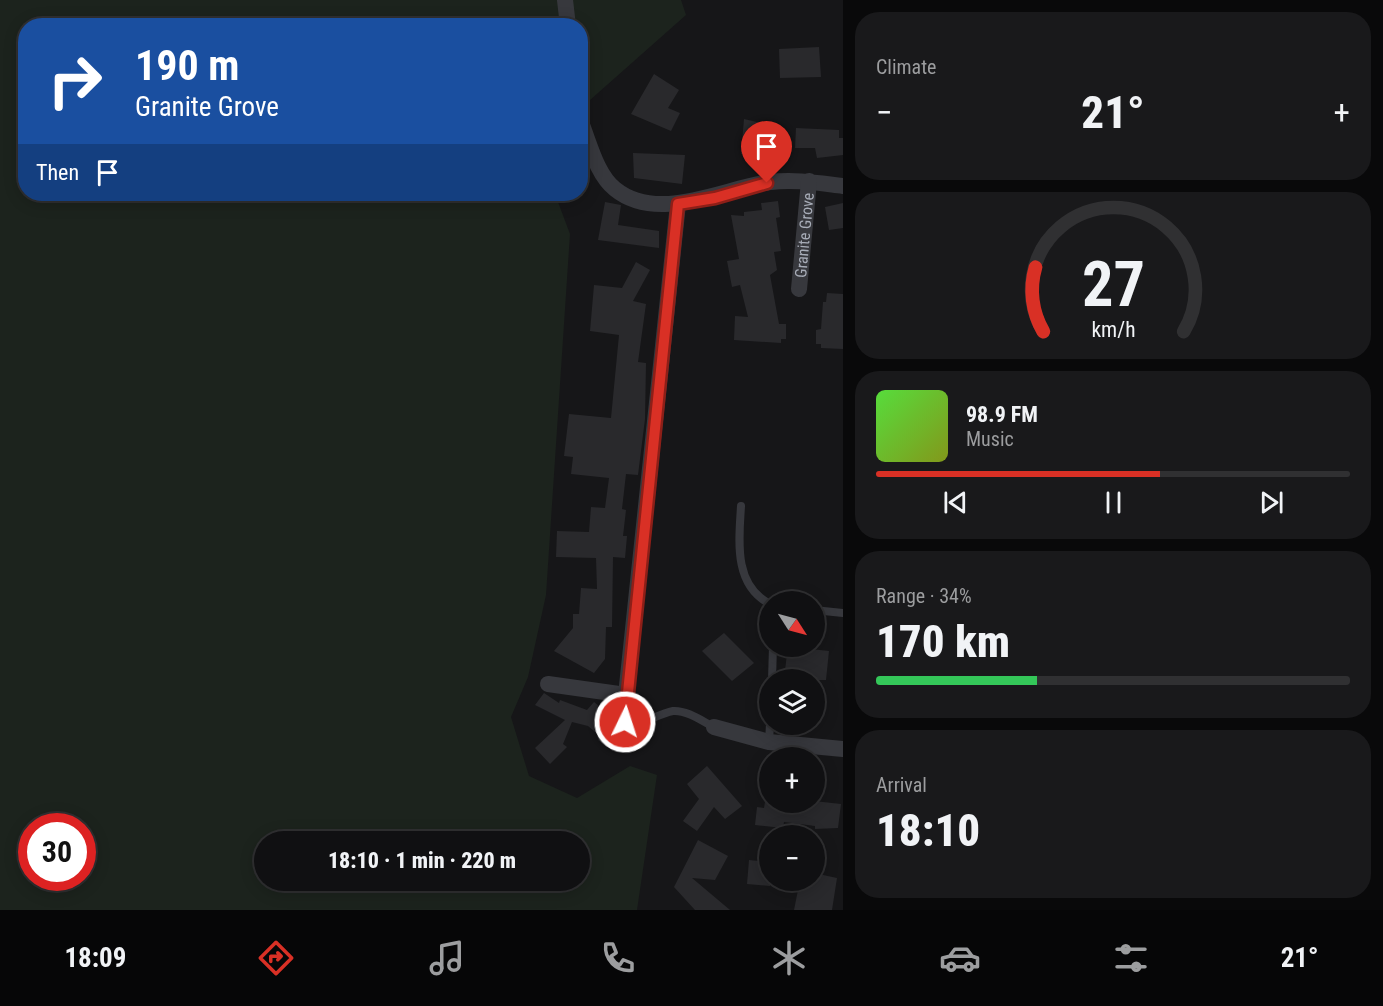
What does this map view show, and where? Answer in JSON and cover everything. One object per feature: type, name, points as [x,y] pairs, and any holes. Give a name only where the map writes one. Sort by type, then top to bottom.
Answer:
[{"type":"street","points":[[565,0],[567,18]]},
{"type":"street","name":"Granite Grove","points":[[588,139],[605,178],[613,188],[639,201],[678,204],[715,198],[767,183],[809,181],[843,186]]},
{"type":"street","name":"Granite Grove","points":[[799,289],[809,181]]},
{"type":"street","points":[[627,725],[627,696],[678,204]]},
{"type":"street","points":[[548,684],[627,696]]},
{"type":"street","points":[[714,727],[769,742],[843,749]]},
{"type":"lane","points":[[741,506],[739,559],[746,580],[759,596]]},
{"type":"lane","points":[[825,611],[843,613]]},
{"type":"lane","points":[[627,725],[650,721],[674,711],[693,716],[714,727]]},
{"type":"lane","points":[[769,735],[769,742]]},
{"type":"shaded area","points":[[0,0],[681,0],[686,15],[588,102],[588,18],[18,18],[18,201],[558,201],[570,234],[546,595],[528,677],[511,717],[529,776],[577,798],[630,766],[657,775],[637,910],[0,910]]},
{"type":"building","points":[[819,47],[821,77],[780,78],[779,49]]},
{"type":"building","points":[[654,74],[679,90],[668,108],[680,113],[671,131],[631,114]]},
{"type":"building","points":[[744,119],[761,123],[761,130],[769,129],[772,147],[758,146],[758,155],[741,154]]},
{"type":"building","points":[[796,128],[839,130],[839,138],[843,138],[843,155],[817,158],[815,148],[795,148]]},
{"type":"building","points":[[633,153],[685,155],[682,184],[634,178]]},
{"type":"building","points":[[778,201],[780,217],[776,218],[781,251],[774,252],[777,270],[770,275],[779,324],[786,324],[786,339],[781,339],[781,343],[734,340],[735,316],[748,317],[740,285],[732,287],[727,261],[739,259],[731,215],[744,216],[744,212],[762,210],[761,203]]},
{"type":"building","points":[[605,202],[621,205],[618,225],[659,231],[659,248],[598,240]]},
{"type":"building","points":[[843,203],[843,228],[829,230],[825,207]]},
{"type":"building","points":[[636,262],[650,270],[633,301],[646,304],[638,362],[646,363],[645,419],[638,475],[626,474],[622,509],[626,510],[623,536],[627,536],[625,558],[613,557],[612,627],[606,627],[605,659],[594,673],[554,651],[573,628],[573,614],[579,614],[581,588],[597,589],[596,558],[556,557],[557,531],[589,532],[591,507],[605,508],[609,478],[571,474],[573,457],[564,456],[569,414],[611,418],[619,335],[590,331],[594,285],[622,288]]},
{"type":"building","points":[[827,293],[843,294],[843,349],[821,348],[821,344],[816,344],[816,330],[821,329],[823,302],[826,302]]},
{"type":"building","points":[[724,633],[754,663],[732,681],[702,651]]},
{"type":"building","points":[[825,651],[829,651],[826,680],[825,669],[785,669],[787,657],[825,657]]},
{"type":"building","points":[[544,693],[559,703],[560,700],[587,710],[594,702],[614,718],[600,736],[588,726],[572,722],[563,744],[567,747],[550,764],[535,748],[565,720],[535,705]]},
{"type":"building","points":[[608,727],[622,739],[613,751],[598,740]]},
{"type":"building","points":[[707,766],[742,806],[725,819],[714,807],[697,831],[683,821],[699,799],[687,784]]},
{"type":"building","points":[[825,802],[841,804],[838,828],[825,829],[825,825],[784,822],[784,825],[755,825],[757,807],[759,807],[759,813],[825,813]]},
{"type":"building","points":[[698,840],[728,856],[715,880],[692,878],[730,910],[695,910],[674,887]]},
{"type":"building","points":[[749,860],[759,861],[759,885],[747,884]]},
{"type":"building","points":[[825,875],[837,878],[832,910],[794,910],[798,891],[825,891]]},
{"type":"route","points":[[625,722],[678,204],[715,198],[767,183]]}]
